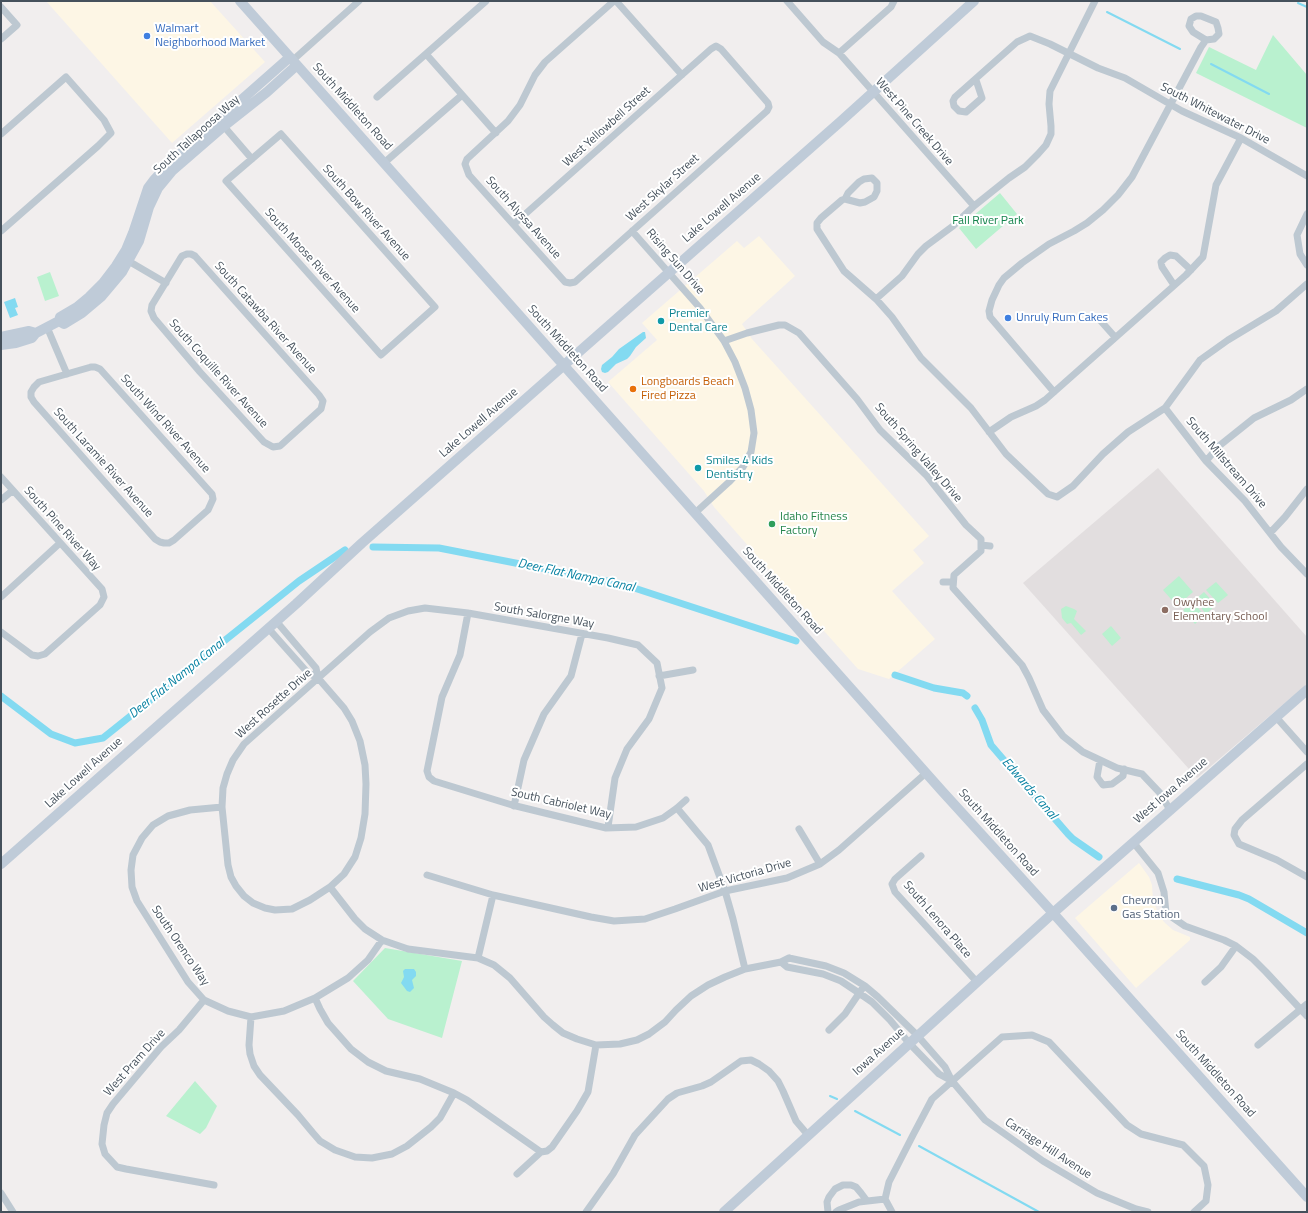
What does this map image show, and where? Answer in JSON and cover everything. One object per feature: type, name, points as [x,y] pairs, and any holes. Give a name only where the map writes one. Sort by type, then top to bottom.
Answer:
[{"type":"main road","name":"South Middleton Road","points":[[240,1],[926,773],[1307,1197]]},
{"type":"main road","name":"Lake Lowell Avenue","points":[[1,864],[974,1]]},
{"type":"main road","name":"South Tallapoosa Way","points":[[1,345],[16,343],[32,338],[36,333],[59,321],[60,317],[77,307],[94,292],[125,259],[148,188],[154,180],[171,162],[221,123],[293,61]]},
{"type":"main road","name":"South Tallapoosa Way","points":[[1,337],[29,331],[36,333]]},
{"type":"main road","name":"West Iowa Avenue","points":[[1053,913],[1307,690]]},
{"type":"main road","name":"Iowa Avenue","points":[[724,1212],[1053,913]]},
{"type":"street","points":[[293,61],[359,1]]},
{"type":"street","points":[[377,97],[486,1]]},
{"type":"street","points":[[426,54],[496,133],[508,121],[520,105],[535,75],[546,62],[615,1],[682,75]]},
{"type":"street","name":"West Pine Creek Drive","points":[[787,1],[823,42],[839,53],[974,206]]},
{"type":"street","points":[[839,53],[891,7],[894,1]]},
{"type":"street","points":[[876,300],[902,276],[926,246],[958,222],[974,206],[1009,178],[1025,167],[1046,145],[1051,134],[1049,104],[1050,91],[1095,1]]},
{"type":"street","points":[[1,7],[17,25],[1,39]]},
{"type":"street","name":"South Whitewater Drive","points":[[976,80],[982,98],[966,112],[959,111],[954,106],[953,101],[955,97],[976,80],[1017,42],[1030,36],[1069,52],[1098,68],[1125,78],[1182,111],[1241,138],[1307,176]]},
{"type":"street","points":[[1054,392],[990,317],[988,311],[992,300],[1004,278],[1049,244],[1087,223],[1118,195],[1132,178],[1206,40]]},
{"type":"street","name":"West Yellowbell Street","points":[[514,224],[716,46],[721,49],[768,103],[769,107]]},
{"type":"street","points":[[1,134],[66,77],[104,120],[111,133],[1,231]]},
{"type":"street","points":[[384,163],[462,95]]},
{"type":"street","name":"West Skylar Street","points":[[570,283],[575,282],[767,111],[769,107]]},
{"type":"street","points":[[221,123],[252,159]]},
{"type":"street","name":"South Alyssa Avenue","points":[[496,133],[467,159],[465,164],[470,175],[565,282],[570,283]]},
{"type":"street","name":"South Bow River Avenue","points":[[252,159],[281,134],[435,307],[380,355]]},
{"type":"street","points":[[989,432],[1011,417],[1036,406],[1054,392],[1191,270],[1203,257],[1216,185],[1241,138]]},
{"type":"street","name":"South Moose River Avenue","points":[[252,159],[226,181],[380,355]]},
{"type":"street","points":[[846,199],[848,193],[864,179],[872,178],[877,183],[877,191],[874,197],[860,203],[846,199],[842,200],[817,223],[817,229],[844,271],[876,300],[892,317],[921,358],[971,408],[1006,454],[1048,494],[1057,497],[1073,486],[1103,454],[1128,432],[1165,408],[1200,360],[1228,340],[1276,311],[1307,284]]},
{"type":"street","points":[[1307,214],[1297,235],[1300,254],[1307,265]]},
{"type":"street","name":"Rising Sun Drive","points":[[632,231],[707,316],[724,340],[735,362],[745,388],[751,410],[754,433],[751,452],[742,467],[729,482],[695,513]]},
{"type":"street","name":"South Catawba River Avenue","points":[[166,283],[182,256],[187,254],[195,256],[323,401],[320,409],[315,414],[280,446],[273,447]]},
{"type":"street","points":[[1174,285],[1162,267],[1161,262],[1165,258],[1170,255],[1176,256],[1191,270]]},
{"type":"street","points":[[125,259],[166,283]]},
{"type":"street","name":"South Coquille River Avenue","points":[[166,283],[152,304],[151,311],[154,318],[207,380],[264,442],[273,447]]},
{"type":"street","points":[[1099,319],[1115,337]]},
{"type":"street","name":"South Spring Valley Drive","points":[[724,340],[779,325],[785,325],[799,333],[857,399],[880,430],[927,476],[966,525],[981,539],[981,545]]},
{"type":"street","points":[[48,327],[67,374]]},
{"type":"street","name":"South Wind River Avenue","points":[[67,374],[91,367],[100,369],[210,490],[213,499],[208,510],[174,540],[164,543]]},
{"type":"street","name":"South Laramie River Avenue","points":[[67,374],[39,382],[34,386],[31,392],[31,397],[155,539],[164,543]]},
{"type":"street","points":[[1206,461],[1219,446],[1254,418],[1290,400],[1307,389]]},
{"type":"street","name":"South Millstream Drive","points":[[1165,408],[1206,461],[1245,501],[1281,547],[1307,574]]},
{"type":"street","name":"South Pine River Way","points":[[1,477],[12,491],[102,589],[104,597],[100,605],[44,654],[38,656],[32,655],[1,632]]},
{"type":"street","points":[[1270,533],[1286,517],[1307,489]]},
{"type":"street","points":[[1,500],[12,491]]},
{"type":"street","points":[[1,597],[60,543]]},
{"type":"street","points":[[990,546],[981,545],[981,551],[954,575],[953,588],[1022,665],[1043,710],[1063,736],[1083,752],[1117,768],[1142,774],[1160,793],[1170,810]]},
{"type":"street","points":[[943,582],[953,582]]},
{"type":"street","name":"South Salorgne Way","points":[[408,610],[426,608],[468,613],[638,645],[657,663],[659,676]]},
{"type":"street","name":"West Rosette Drive","points":[[318,678],[344,708],[352,721],[360,741],[365,765],[366,784],[365,814],[361,838],[355,857],[344,874],[330,887],[310,900],[292,909],[275,910],[265,908],[253,904],[244,896],[231,877],[228,865],[222,807],[223,788],[233,760],[244,744],[318,678],[370,632],[389,618],[408,610]]},
{"type":"street","name":"South Cabriolet Way","points":[[468,613],[460,655],[442,697],[426,770],[429,777],[434,782],[514,806],[608,827],[636,827],[663,818],[686,800]]},
{"type":"street","points":[[276,621],[316,668],[318,678]]},
{"type":"street","points":[[268,628],[308,673],[318,678]]},
{"type":"street","points":[[514,806],[524,760],[544,714],[571,676],[582,634]]},
{"type":"street","points":[[608,827],[615,778],[627,749],[649,719],[662,688],[659,676],[693,670]]},
{"type":"street","points":[[1276,717],[1307,752]]},
{"type":"street","points":[[1100,760],[1097,777],[1103,785],[1112,784],[1123,776],[1124,770]]},
{"type":"street","points":[[1307,764],[1242,820],[1235,829],[1234,835],[1239,844],[1277,860],[1307,877]]},
{"type":"street","name":"West Victoria Drive","points":[[427,876],[493,895],[591,917],[614,921],[645,919],[725,891],[787,878],[820,864],[839,850],[926,773]]},
{"type":"street","name":"South Orenco Way","points":[[222,807],[190,810],[168,816],[153,825],[142,838],[133,855],[130,870],[132,887],[137,901],[188,982],[204,1000],[228,1011],[251,1017],[284,1011],[316,998],[348,978],[368,960],[382,940]]},
{"type":"street","points":[[677,808],[708,845],[725,891],[745,969]]},
{"type":"street","points":[[799,829],[820,864]]},
{"type":"street","points":[[1133,842],[1158,873],[1164,892],[1166,914],[1185,926],[1224,940],[1236,946],[1253,959],[1304,1006],[1307,1016]]},
{"type":"street","name":"South Lenora Place","points":[[921,856],[895,879],[892,884],[893,888],[977,982]]},
{"type":"street","name":"Carriage Hill Avenue","points":[[330,887],[365,929],[382,940],[408,949],[478,958],[494,965],[510,978],[544,1017],[563,1033],[596,1045],[620,1044],[637,1040],[650,1034],[665,1022],[691,996],[708,985],[745,969],[781,962],[789,958],[826,966],[844,973],[865,986],[878,997],[917,1035],[945,1067],[952,1081],[985,1120],[1043,1161],[1097,1194],[1148,1212]]},
{"type":"street","points":[[478,958],[493,895]]},
{"type":"street","points":[[1205,982],[1221,967],[1236,946]]},
{"type":"street","name":"Carriage Hill Avenue","points":[[781,962],[787,967],[813,971],[841,981],[860,993],[872,1002],[890,1020],[909,1043],[939,1074],[952,1081]]},
{"type":"street","points":[[823,974],[826,966]]},
{"type":"street","points":[[828,1030],[845,1014],[865,986]]},
{"type":"street","points":[[316,998],[328,1023],[351,1048],[368,1062],[386,1071],[420,1080],[454,1093],[467,1100],[541,1152]]},
{"type":"street","name":"West Pram Drive","points":[[204,1000],[112,1104],[107,1113],[102,1144],[105,1154],[117,1167],[214,1185]]},
{"type":"street","points":[[1258,1044],[1304,1006]]},
{"type":"street","points":[[251,1017],[250,1054],[254,1066],[260,1075],[298,1115],[320,1141],[335,1150],[355,1157],[372,1158],[392,1154],[407,1146],[432,1128],[440,1118],[454,1093]]},
{"type":"street","points":[[892,1212],[886,1199],[890,1182],[932,1099],[1002,1037],[1032,1035],[1049,1042],[1127,1125],[1140,1134],[1183,1145],[1204,1166],[1208,1185],[1206,1201],[1194,1212]]},
{"type":"street","points":[[517,1174],[541,1152],[547,1151],[552,1147],[588,1092],[596,1045]]},
{"type":"street","points":[[586,1212],[612,1174],[635,1135],[668,1099],[677,1093],[707,1084],[741,1061],[751,1060],[760,1064],[769,1071],[778,1081],[796,1121],[808,1135]]},
{"type":"street","points":[[828,1212],[829,1196],[835,1189],[843,1185],[851,1185],[856,1187],[867,1202]]},
{"type":"street","points":[[1,1193],[13,1212]]},
{"type":"street","points":[[836,1212],[859,1202],[886,1199]]},
{"type":"shaded area","points":[[46,1],[210,1],[265,62],[172,143]]},
{"type":"shaded area","points":[[759,236],[795,276],[742,324],[752,339],[929,536],[913,550],[924,563],[892,591],[935,639],[889,679],[858,669],[714,507],[704,491],[608,382],[657,340],[642,323],[737,241],[744,248]]},
{"type":"shaded area","name":"Owyhee Elementary School","points":[[1158,468],[1307,637],[1307,684],[1197,778],[1023,583]]},
{"type":"shaded area","points":[[1139,863],[1149,877],[1152,885],[1153,900],[1159,915],[1173,930],[1190,937],[1190,940],[1136,988],[1075,918]]},
{"type":"green space","points":[[1273,35],[1307,75],[1307,128],[1196,73],[1209,47],[1256,70]]},
{"type":"green space","name":"Fall River Park","points":[[1000,193],[1017,214],[976,249],[959,228]]},
{"type":"green space","points":[[50,272],[59,296],[45,301],[37,277]]},
{"type":"green space","points":[[1179,576],[1193,592],[1177,606],[1163,590]]},
{"type":"green space","points":[[1216,582],[1228,595],[1218,603],[1206,590]]},
{"type":"green space","points":[[1204,592],[1216,605],[1206,614],[1195,600]]},
{"type":"green space","points":[[1193,602],[1204,615],[1195,624],[1183,610]]},
{"type":"green space","points":[[1066,606],[1077,611],[1074,619],[1086,631],[1081,635],[1071,623],[1067,624],[1062,618],[1061,609]]},
{"type":"green space","points":[[1111,626],[1121,638],[1112,646],[1102,634]]},
{"type":"green space","points":[[385,948],[462,961],[442,1038],[388,1019],[353,981]]},
{"type":"green space","points":[[195,1081],[217,1106],[206,1128],[200,1134],[166,1116]]},
{"type":"water","points":[[15,298],[18,307],[15,308],[18,315],[10,318],[4,302]]},
{"type":"water","points":[[645,332],[646,338],[636,347],[627,359],[616,364],[608,372],[602,372],[602,365],[619,349]]},
{"type":"water","points":[[405,969],[414,969],[416,972],[416,976],[412,980],[414,988],[410,992],[407,991],[401,983],[404,977],[403,971]]},
{"type":"waterway","points":[[1298,3],[1307,7]]},
{"type":"waterway","points":[[1107,12],[1180,49]]},
{"type":"waterway","points":[[1211,64],[1269,94]]},
{"type":"waterway","name":"Deer Flat Nampa Canal","points":[[373,547],[439,548],[622,584],[796,641]]},
{"type":"waterway","name":"Deer Flat Nampa Canal","points":[[1,696],[51,734],[75,743],[103,738],[299,581],[345,550]]},
{"type":"waterway","name":"Edwards Canal","points":[[895,675],[934,688],[963,693],[967,696]]},
{"type":"waterway","name":"Edwards Canal","points":[[975,708],[982,720],[991,745],[1068,834],[1099,857]]},
{"type":"waterway","name":"Edwards Canal","points":[[1177,879],[1249,899],[1307,933]]},
{"type":"waterway","points":[[830,1096],[837,1099]]},
{"type":"waterway","points":[[855,1111],[900,1135]]},
{"type":"waterway","points":[[919,1146],[1039,1212]]},
{"type":"place","name":"Walmart Neighborhood Market","points":[[147,36]]},
{"type":"place","name":"Unruly Rum Cakes","points":[[1008,318]]},
{"type":"place","name":"Premier Dental Care","points":[[661,321]]},
{"type":"place","name":"Longboards Beach Fired Pizza","points":[[633,389]]},
{"type":"place","name":"Smiles 4 Kids Dentistry","points":[[698,468]]},
{"type":"place","name":"Idaho Fitness Factory","points":[[772,524]]},
{"type":"place","name":"Owyhee Elementary School","points":[[1165,610]]},
{"type":"place","name":"Chevron Gas Station","points":[[1114,908]]}]
